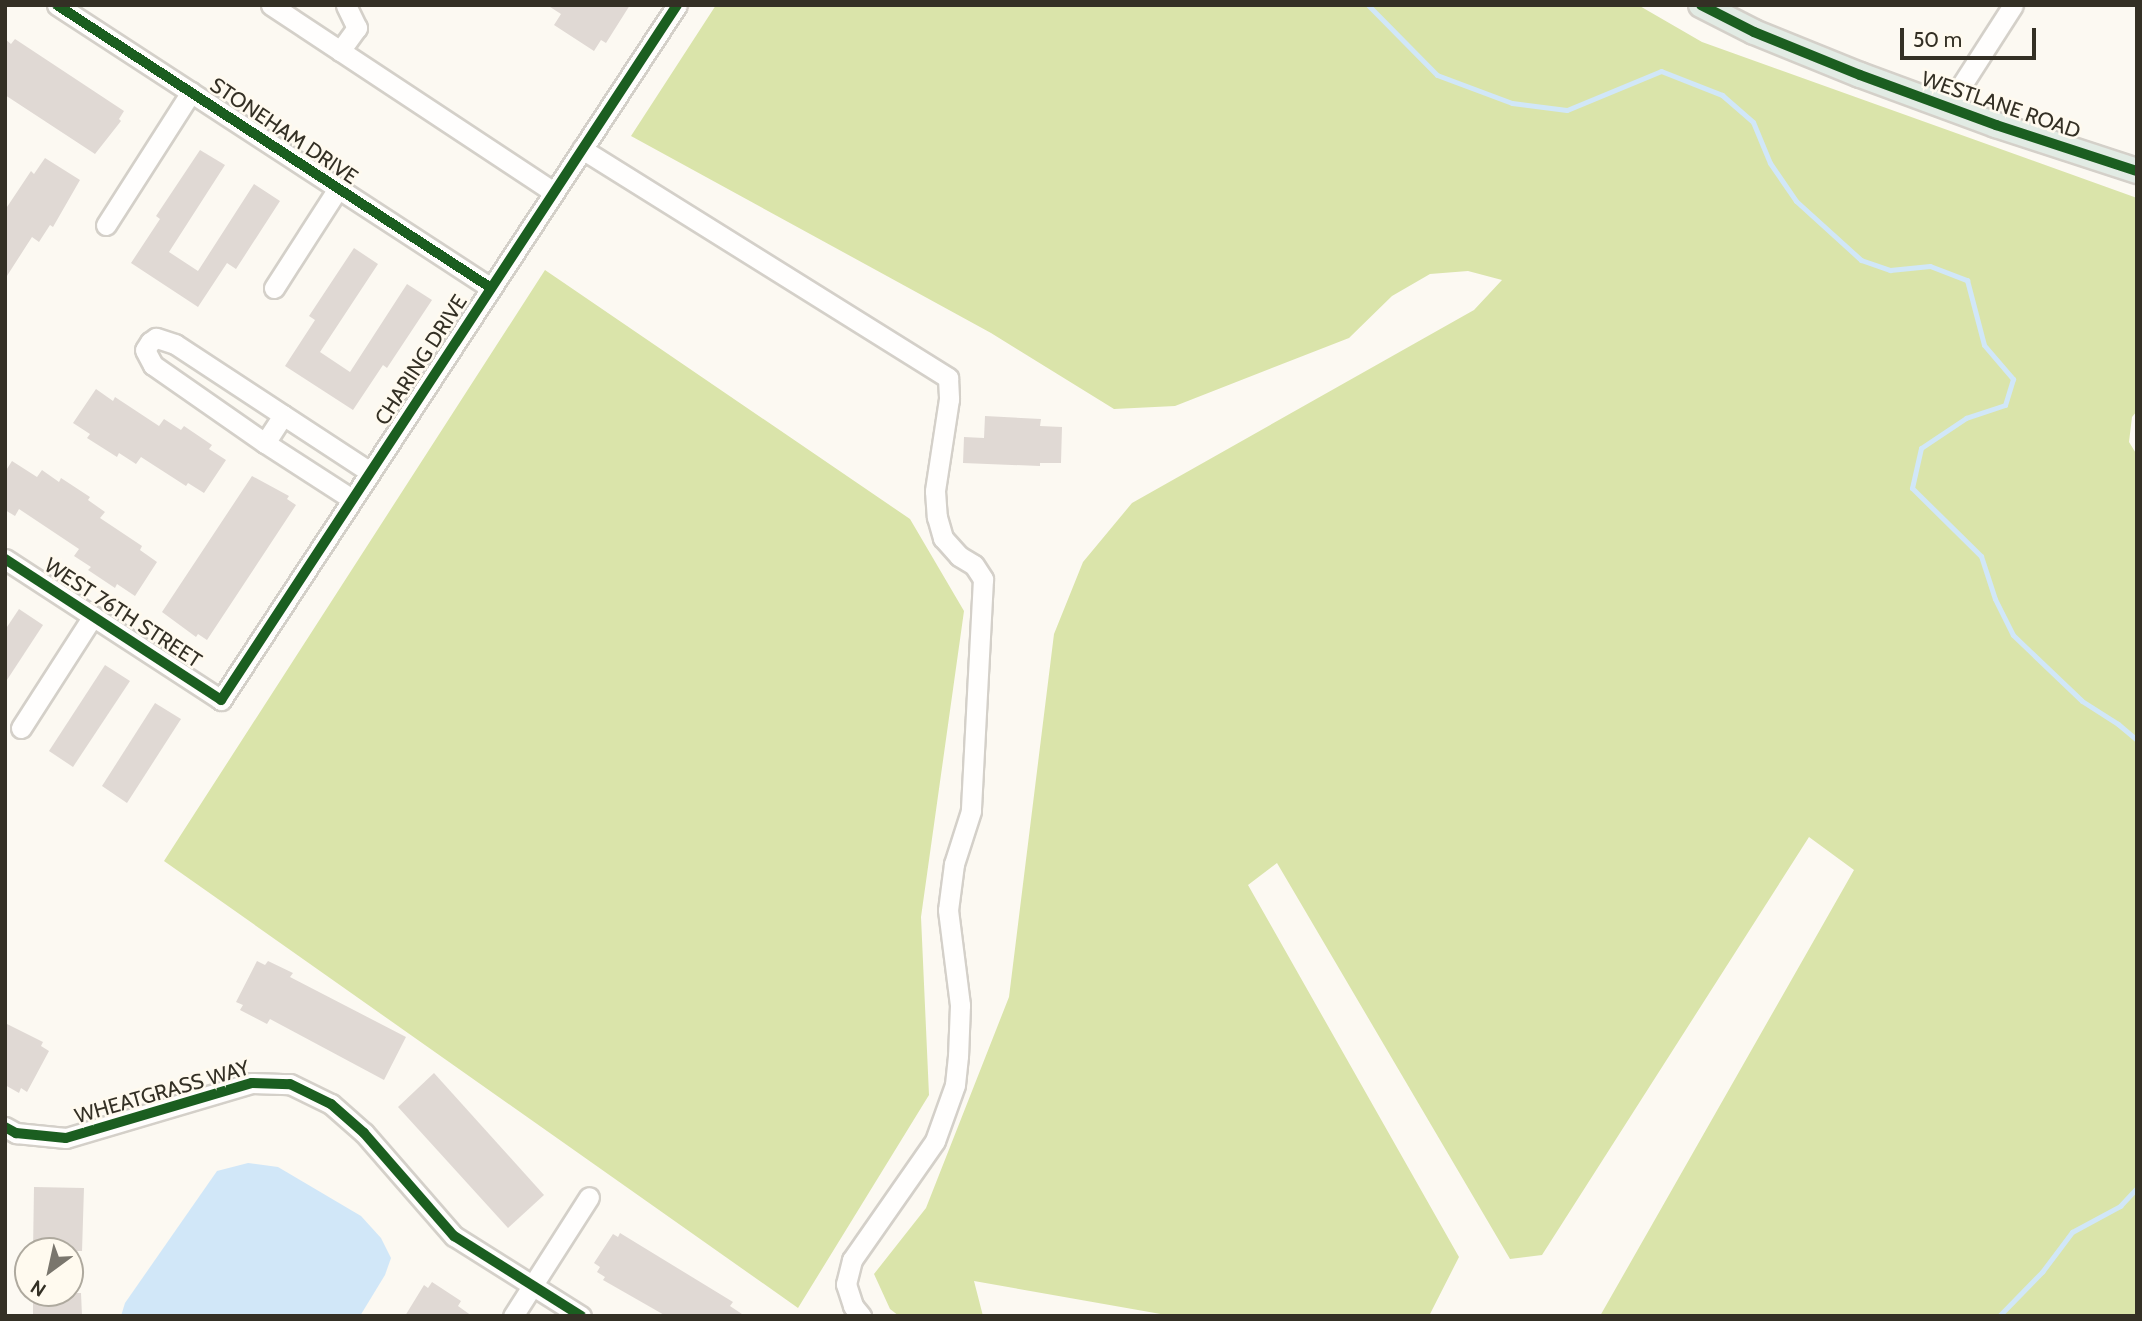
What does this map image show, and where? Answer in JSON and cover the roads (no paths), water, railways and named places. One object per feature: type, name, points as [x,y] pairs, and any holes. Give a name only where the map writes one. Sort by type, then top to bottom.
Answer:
[{"type":"main road","name":"WESTLANE ROAD","points":[[1701,5],[1754,32],[1947,108],[2137,170]]},
{"type":"street","name":"STONEHAM DRIVE","points":[[57,5],[491,288]]},
{"type":"street","points":[[271,5],[554,192]]},
{"type":"street","points":[[341,51],[357,27],[346,5]]},
{"type":"street","name":"CHARING DRIVE","points":[[220,700],[677,5]]},
{"type":"street","points":[[1947,108],[2013,5]]},
{"type":"street","points":[[106,225],[191,92]]},
{"type":"street","points":[[582,149],[948,379],[948,410],[935,491],[937,517],[943,538],[959,556],[974,565],[983,579],[971,811],[954,864],[948,910],[960,1004],[958,1056],[955,1085],[935,1141],[852,1261],[846,1284],[853,1306],[861,1316]]},
{"type":"street","points":[[274,288],[337,190]]},
{"type":"street","points":[[352,499],[265,443],[153,365],[145,350],[150,342],[156,338],[175,344],[370,472]]},
{"type":"street","points":[[265,443],[283,415]]},
{"type":"street","name":"WEST 76TH STREET","points":[[5,559],[220,700]]},
{"type":"street","points":[[21,728],[93,616]]},
{"type":"street","name":"WHEATGRASS WAY","points":[[6,1129],[16,1133],[66,1139],[252,1083],[290,1084],[331,1104],[363,1133],[454,1236],[581,1316]]},
{"type":"street","points":[[513,1316],[589,1197]]},
{"type":"water","points":[[248,1163],[278,1167],[361,1216],[381,1238],[391,1258],[385,1275],[360,1316],[121,1316],[125,1303],[217,1171]]},
{"type":"waterway","points":[[1368,5],[1437,75],[1512,103],[1567,110],[1661,71],[1722,95],[1753,122],[1770,163],[1796,201],[1861,260],[1890,270],[1930,266],[1967,280],[1984,345],[2013,379],[2005,405],[1966,418],[1921,448],[1912,488],[1981,556],[1995,599],[2013,635],[2082,701],[2137,740]]},
{"type":"waterway","points":[[1999,1316],[2042,1272],[2072,1232],[2120,1206],[2137,1188]]}]
